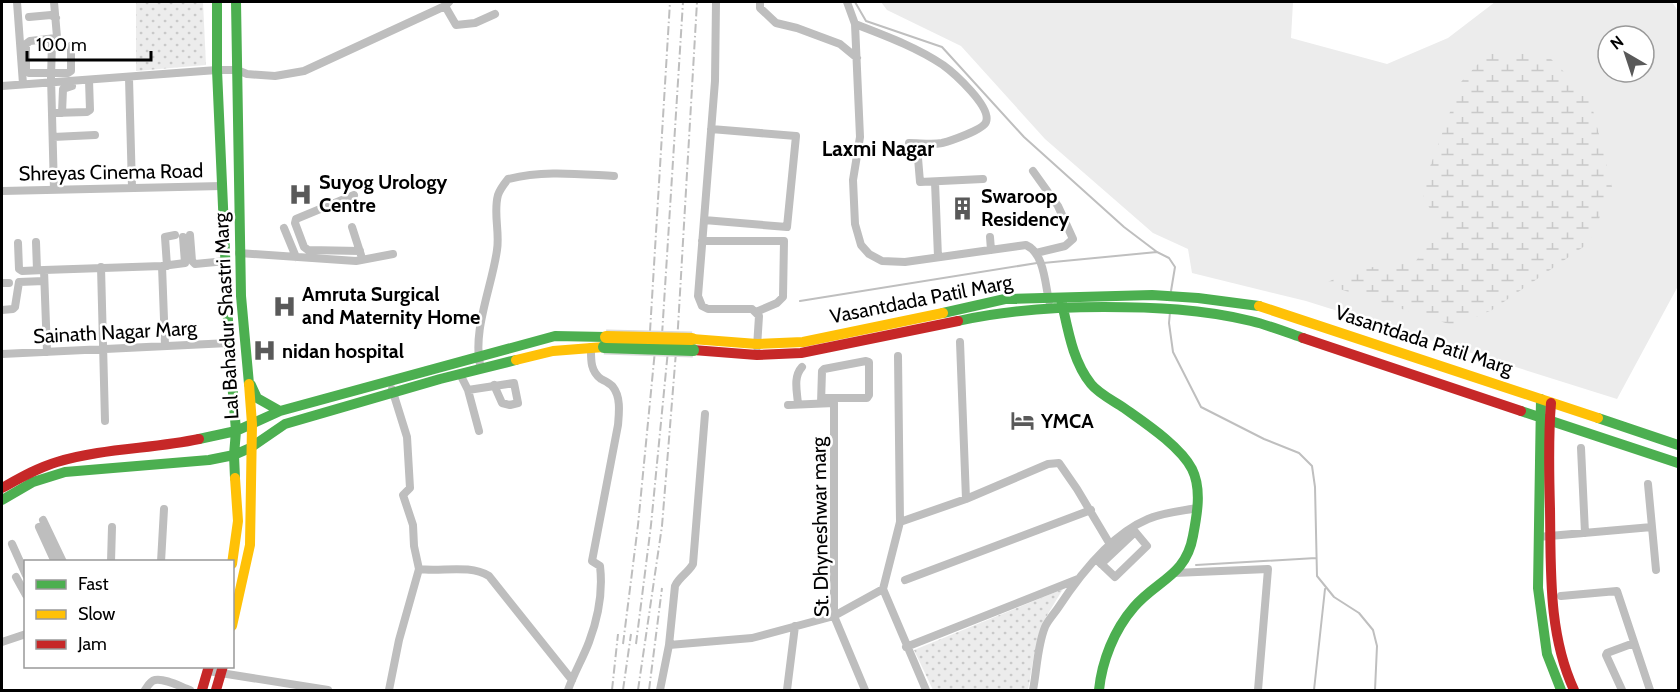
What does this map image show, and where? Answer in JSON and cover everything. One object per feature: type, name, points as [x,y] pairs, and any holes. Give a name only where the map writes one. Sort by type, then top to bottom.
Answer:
[{"type":"main road","name":"Lal Bahadur Shastri Marg","points":[[217,2],[217,70],[222,186],[229,343],[236,431],[234,455],[238,521],[233,560]]},
{"type":"main road","name":"Lal Bahadur Shastri Marg","points":[[234,610],[237,587],[250,545],[252,424],[239,254],[236,2]]},
{"type":"main road","name":"Vasantdada Patil Marg","points":[[2,500],[33,482],[65,472],[209,460],[234,455],[250,448],[285,424],[307,418],[349,399],[439,374],[477,356],[555,336],[610,342],[801,353],[850,338],[1056,303],[1152,301],[1188,297],[1257,305],[1678,444]]},
{"type":"main road","name":"Vasantdada Patil Marg","points":[[1152,301],[1252,321],[1678,464]]},
{"type":"main road","points":[[1056,303],[1077,363],[1092,386],[1141,420],[1178,451],[1192,469],[1197,487],[1198,508],[1187,559],[1134,607],[1113,639],[1101,673],[1099,690]]},
{"type":"main road","name":"Vasantdada Patil Marg","points":[[439,374],[460,374],[552,351],[591,347],[610,342]]},
{"type":"main road","points":[[1367,360],[1373,344]]},
{"type":"main road","points":[[247,375],[257,398],[280,411]]},
{"type":"main road","name":"Vasantdada Patil Marg","points":[[2,488],[33,471],[57,462],[91,454],[196,440],[236,431],[280,411],[304,404],[349,399]]},
{"type":"main road","points":[[1546,401],[1544,537],[1538,588],[1551,670],[1560,690]]},
{"type":"main road","points":[[304,404],[307,418]]},
{"type":"main road","points":[[91,454],[94,469]]},
{"type":"main road","points":[[1544,537],[1563,663],[1574,690]]},
{"type":"main road","points":[[202,690],[215,669]]},
{"type":"main road","points":[[215,669],[216,690]]},
{"type":"street","points":[[16,2],[23,84]]},
{"type":"street","points":[[54,2],[56,38],[52,43],[51,73],[54,190]]},
{"type":"street","points":[[716,2],[715,81],[698,296],[702,306],[708,309],[752,309],[756,312],[759,316],[757,350]]},
{"type":"street","points":[[760,2],[760,8],[777,23],[840,44],[857,58]]},
{"type":"street","points":[[847,2],[855,24],[857,58],[860,137],[853,180],[855,224],[861,245],[869,254],[882,261],[905,262],[1026,245],[1034,248],[1056,303]]},
{"type":"street","points":[[62,113],[64,87],[217,70],[237,70],[247,74],[275,76],[304,71],[447,4],[456,25],[475,23],[495,14]]},
{"type":"street","points":[[29,17],[51,15],[56,18]]},
{"type":"street","points":[[855,24],[902,42],[944,66],[977,98],[987,116],[983,126],[966,135],[941,143],[909,143]]},
{"type":"street","points":[[56,38],[30,41],[26,44],[26,70],[68,73],[71,70],[71,46]]},
{"type":"street","points":[[129,78],[132,188]]},
{"type":"street","points":[[2,86],[89,83]]},
{"type":"street","points":[[53,113],[90,110],[89,83]]},
{"type":"street","points":[[704,220],[787,227],[796,136],[711,129]]},
{"type":"street","points":[[53,137],[95,135]]},
{"type":"street","points":[[918,158],[918,180],[922,182],[983,179]]},
{"type":"street","points":[[1033,171],[1058,206],[1073,239],[1065,246],[1036,253]]},
{"type":"street","points":[[481,369],[477,356],[481,324],[498,248],[496,208],[499,193],[508,179],[528,174],[557,172],[614,176]]},
{"type":"street","points":[[935,182],[938,257]]},
{"type":"street","name":"Shreyas Cinema Road","points":[[2,192],[222,186]]},
{"type":"street","points":[[354,195],[296,219],[295,223],[304,247],[308,250],[361,255],[393,254]]},
{"type":"street","points":[[352,227],[361,255]]},
{"type":"street","points":[[284,228],[297,257]]},
{"type":"street","points":[[183,236],[195,264],[226,261]]},
{"type":"street","points":[[18,243],[19,269],[22,271],[164,266],[185,263],[183,236]]},
{"type":"street","points":[[165,346],[165,237],[183,236]]},
{"type":"street","points":[[990,237],[991,250]]},
{"type":"street","points":[[702,241],[784,241],[783,297],[777,303],[756,312]]},
{"type":"street","points":[[36,242],[44,281],[47,352]]},
{"type":"street","points":[[239,254],[356,261],[361,255]]},
{"type":"street","points":[[101,267],[105,421]]},
{"type":"street","points":[[2,310],[15,307],[19,282],[44,281]]},
{"type":"street","points":[[960,342],[966,499]]},
{"type":"street","name":"Sainath Nagar Marg","points":[[2,354],[229,343]]},
{"type":"street","points":[[568,690],[590,641],[602,585],[600,566],[592,561],[619,416],[617,394],[612,385],[596,376],[591,366],[591,347]]},
{"type":"street","points":[[898,356],[900,522],[883,589],[906,647],[927,690]]},
{"type":"street","points":[[788,405],[821,400],[845,403],[850,398],[867,398],[869,395],[869,362],[824,369],[821,400]]},
{"type":"street","points":[[798,404],[796,377],[802,367]]},
{"type":"street","points":[[460,374],[468,390],[479,430]]},
{"type":"street","points":[[468,390],[494,385]]},
{"type":"street","points":[[390,690],[399,640],[419,569],[414,546],[413,525],[403,495],[410,488],[407,437],[391,387]]},
{"type":"street","name":"St. Dhyneshwar marg","points":[[834,401],[834,616],[865,690]]},
{"type":"street","points":[[660,690],[669,645],[675,586],[678,579],[690,570],[693,564],[705,414]]},
{"type":"street","points":[[1581,448],[1584,532]]},
{"type":"street","points":[[900,522],[966,499],[1048,464],[1059,463],[1091,510],[1111,546]]},
{"type":"street","points":[[1648,484],[1656,570]]},
{"type":"street","points":[[1033,690],[1041,641],[1046,626],[1078,579],[1146,519],[1198,508]]},
{"type":"street","points":[[161,560],[164,509]]},
{"type":"street","points":[[905,580],[1091,510]]},
{"type":"street","points":[[111,560],[112,527]]},
{"type":"street","points":[[1544,537],[1652,527]]},
{"type":"street","points":[[43,528],[59,560]]},
{"type":"street","points":[[1099,562],[1111,546],[1134,530]]},
{"type":"street","points":[[1099,562],[1115,577],[1146,548],[1146,544],[1134,530]]},
{"type":"street","points":[[12,544],[24,571]]},
{"type":"street","points":[[419,569],[479,570],[489,576],[572,680]]},
{"type":"street","points":[[1174,573],[1268,569],[1257,690]]},
{"type":"street","points":[[16,577],[24,592]]},
{"type":"street","points":[[906,647],[1078,579]]},
{"type":"street","points":[[669,645],[752,638],[834,616],[883,589]]},
{"type":"street","points":[[1561,596],[1617,591],[1650,690]]},
{"type":"street","points":[[787,690],[795,626]]},
{"type":"street","points":[[2,642],[24,635]]},
{"type":"street","points":[[1622,690],[1606,655],[1634,643]]},
{"type":"street","points":[[215,669],[294,687],[328,690]]},
{"type":"street","points":[[145,690],[155,680],[166,681],[189,690]]},
{"type":"green space","points":[[136,2],[203,2],[206,65],[136,71]]},
{"type":"green space","points":[[881,2],[1293,2],[1291,38],[1387,64],[1448,38],[1495,2],[1672,2],[1678,11],[1678,286],[1617,399],[1306,301],[1192,273],[1188,249],[1153,233],[1045,139],[961,46],[887,10]]},
{"type":"green space","points":[[1488,53],[1545,53],[1590,98],[1612,187],[1589,243],[1492,310],[1455,326],[1324,284],[1354,269],[1414,263],[1441,231],[1421,191],[1461,82]]},
{"type":"green space","points":[[1063,589],[1043,622],[1028,690],[933,690],[914,650]]},
{"type":"waterway","points":[[855,2],[866,21],[942,47],[1024,137],[1124,227],[1157,252],[1169,258],[1175,267],[1171,291]]},
{"type":"waterway","points":[[1043,263],[1157,252]]},
{"type":"waterway","points":[[800,301],[1037,263]]},
{"type":"waterway","points":[[1170,312],[1169,323],[1173,352],[1201,407],[1264,439],[1299,453],[1312,466],[1315,487],[1317,576],[1334,597],[1359,613],[1373,630],[1377,646],[1375,690]]},
{"type":"waterway","points":[[1196,565],[1316,558]]},
{"type":"waterway","points":[[1314,690],[1325,589]]},
{"type":"railway","points":[[649,348],[670,2]]},
{"type":"railway","points":[[661,351],[683,2]]},
{"type":"railway","points":[[638,690],[662,526],[678,327],[697,2]]},
{"type":"railway","points":[[623,644],[638,525],[656,340]]},
{"type":"railway","points":[[636,644],[651,525],[669,340]]},
{"type":"railway","points":[[649,690],[662,588]]},
{"type":"railway","points":[[612,690],[618,634]]},
{"type":"railway","points":[[623,690],[631,634]]},
{"type":"traffic: fast","points":[[217,2],[217,70],[229,343],[236,431],[235,478]]},
{"type":"traffic: fast","points":[[236,2],[241,296],[249,384]]},
{"type":"traffic: fast","points":[[943,313],[1005,299],[1152,295],[1259,306]]},
{"type":"traffic: fast","points":[[1061,299],[1075,354],[1091,384],[1152,428],[1179,452],[1192,469],[1198,493],[1193,536],[1184,560],[1127,616],[1106,657],[1099,690]]},
{"type":"traffic: fast","points":[[958,321],[994,314],[1049,309],[1160,308],[1233,317],[1264,324],[1303,338]]},
{"type":"traffic: fast","points":[[199,439],[236,431],[280,411],[555,336],[606,337]]},
{"type":"traffic: fast","points":[[604,347],[693,350]]},
{"type":"traffic: fast","points":[[2,500],[33,482],[65,472],[209,460],[234,455],[250,448],[285,424],[440,379],[516,360]]},
{"type":"traffic: fast","points":[[251,385],[257,398],[280,411]]},
{"type":"traffic: fast","points":[[1541,399],[1538,588],[1547,654],[1561,690]]},
{"type":"traffic: fast","points":[[1521,411],[1678,463]]},
{"type":"traffic: fast","points":[[1598,418],[1678,445]]},
{"type":"traffic: slow","points":[[1259,306],[1598,418]]},
{"type":"traffic: slow","points":[[692,339],[757,344],[803,342],[943,313]]},
{"type":"traffic: slow","points":[[606,337],[692,339]]},
{"type":"traffic: slow","points":[[516,360],[553,351],[604,347]]},
{"type":"traffic: slow","points":[[234,617],[250,545],[252,424],[249,384]]},
{"type":"traffic: slow","points":[[233,560],[238,521],[235,478]]},
{"type":"traffic: jam","points":[[693,350],[757,355],[801,353],[958,321]]},
{"type":"traffic: jam","points":[[1303,338],[1521,411]]},
{"type":"traffic: jam","points":[[1551,403],[1549,469],[1553,601],[1559,647],[1574,690]]},
{"type":"traffic: jam","points":[[2,488],[42,467],[74,457],[199,439]]},
{"type":"traffic: jam","points":[[202,690],[208,668]]},
{"type":"traffic: jam","points":[[216,690],[222,668]]},
{"type":"place","name":"Suyog Urology Centre","points":[[301,194]]},
{"type":"place","name":"Swaroop Residency","points":[[963,208]]},
{"type":"place","name":"Amruta Surgical and Maternity Home","points":[[284,306]]},
{"type":"place","name":"nidan hospital","points":[[264,351]]},
{"type":"place","name":"YMCA","points":[[1023,421]]},
{"type":"district","name":"Laxmi Nagar","points":[[878,148]]}]
